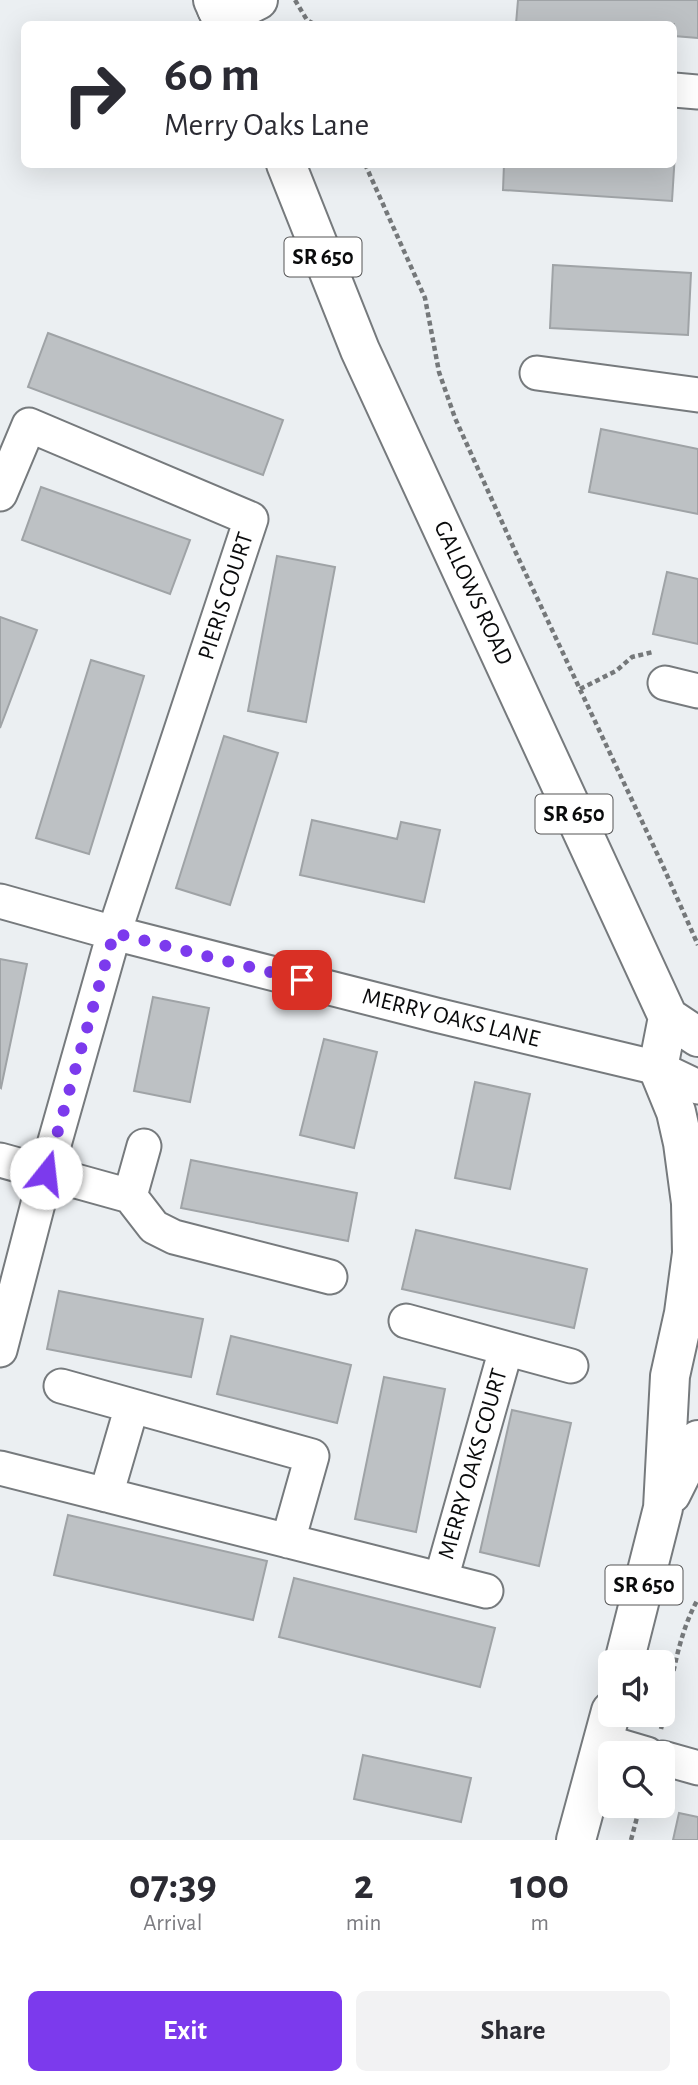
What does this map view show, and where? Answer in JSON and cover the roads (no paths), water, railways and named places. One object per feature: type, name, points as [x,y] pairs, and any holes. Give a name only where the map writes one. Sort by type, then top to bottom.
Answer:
[{"type":"main road","points":[[218,11],[246,6],[258,0]]},
{"type":"main road","name":"GALLOWS ROAD","points":[[288,168],[360,350],[683,1027],[658,1068]]},
{"type":"main road","name":"SR 650","points":[[627,1650],[663,1508],[670,1376],[684,1312],[692,1240],[691,1203],[683,1143],[676,1112],[658,1068]]},
{"type":"main road","name":"SR 650","points":[[663,1508],[698,1440]]},
{"type":"main road","points":[[576,1840],[607,1727]]},
{"type":"street","points":[[677,90],[698,92]]},
{"type":"street","points":[[537,373],[698,395]]},
{"type":"street","name":"PIERIS COURT","points":[[0,494],[29,425],[251,519],[114,933]]},
{"type":"street","points":[[665,683],[698,691]]},
{"type":"street","name":"MERRY OAKS LANE","points":[[0,901],[114,933],[658,1068],[698,1087]]},
{"type":"street","points":[[0,1350],[46,1173],[114,933]]},
{"type":"street","points":[[658,1068],[698,1051]]},
{"type":"street","points":[[130,1196],[144,1146]]},
{"type":"street","points":[[0,1160],[130,1196],[154,1227],[174,1237],[330,1276]]},
{"type":"street","name":"MERRY OAKS COURT","points":[[406,1321],[571,1366]]},
{"type":"street","name":"MERRY OAKS COURT","points":[[440,1579],[506,1349]]},
{"type":"street","points":[[61,1386],[312,1456],[288,1541]]},
{"type":"street","points":[[106,1495],[132,1406]]},
{"type":"street","name":"MERRY OAKS COURT","points":[[0,1468],[486,1591]]},
{"type":"street","points":[[609,1727],[636,1741]]},
{"type":"street","points":[[675,1759],[698,1768]]}]
